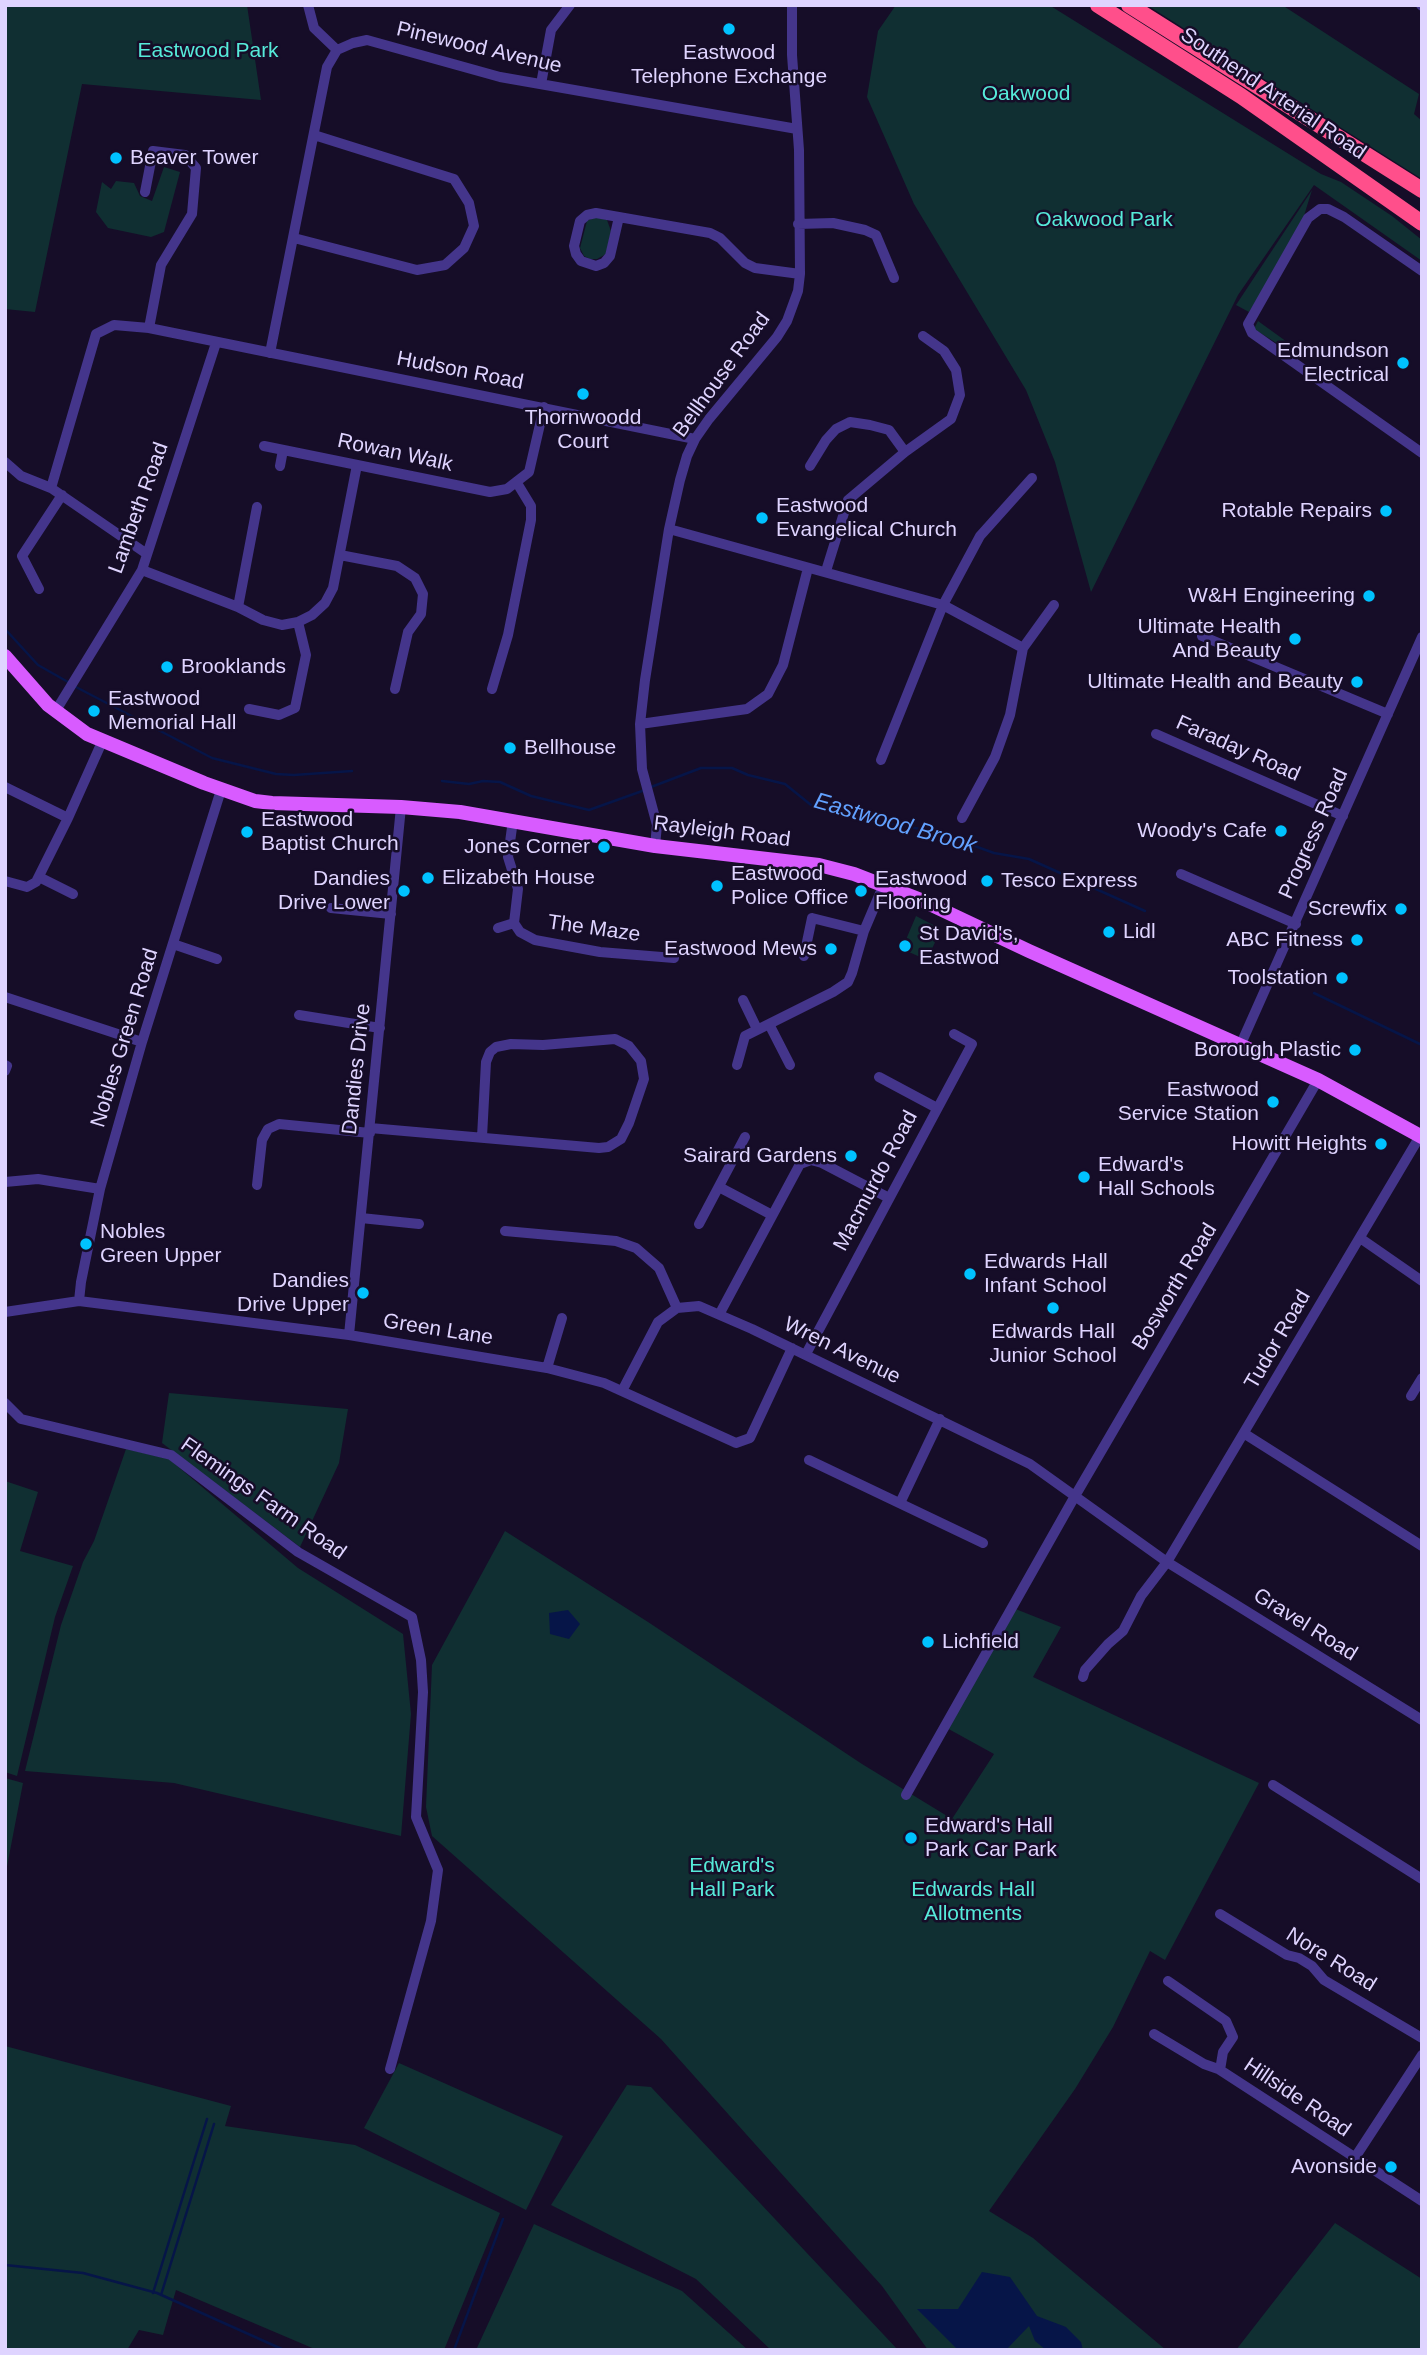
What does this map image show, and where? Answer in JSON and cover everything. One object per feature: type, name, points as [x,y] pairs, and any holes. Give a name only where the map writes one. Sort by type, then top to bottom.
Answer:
[{"type":"highway","name":"Southend Arterial Road","points":[[1098,5],[1314,145],[1422,223]]},
{"type":"highway","name":"Southend Arterial Road","points":[[1129,5],[1422,190]]},
{"type":"main road","name":"Rayleigh Road","points":[[5,656],[41,699],[73,726],[102,742],[248,799],[272,803],[401,807],[460,812],[655,846],[819,865],[884,884],[1318,1080],[1421,1137]]},
{"type":"street","points":[[270,353],[327,67],[337,50],[314,28],[308,5]]},
{"type":"street","points":[[541,84],[551,30],[570,5]]},
{"type":"street","name":"Bellhouse Road","points":[[655,846],[657,825],[644,778],[640,724],[669,529],[683,467],[695,439],[709,419],[778,337],[795,299],[800,274],[792,5]]},
{"type":"street","name":"Pinewood Avenue","points":[[337,50],[367,40],[500,77],[797,129]]},
{"type":"street","points":[[294,237],[417,270],[445,265],[464,248],[474,226],[470,203],[454,179],[314,135]]},
{"type":"street","points":[[145,192],[153,151],[185,155],[196,169],[192,214],[161,265],[149,328]]},
{"type":"street","points":[[1422,271],[1335,212],[1320,209],[1308,218],[1250,317],[1248,326],[1252,333],[1422,453]]},
{"type":"street","points":[[619,217],[610,256],[604,263],[596,266],[581,261],[574,246],[580,221],[596,212],[710,233],[720,238],[745,263],[755,268],[800,274]]},
{"type":"street","points":[[798,223],[832,223],[876,235],[894,278]]},
{"type":"street","name":"Hudson Road","points":[[51,488],[96,334],[114,324],[149,328],[695,439]]},
{"type":"street","points":[[826,571],[848,500],[951,419],[960,395],[956,370],[944,351],[923,336]]},
{"type":"street","name":"Lambeth Road","points":[[55,712],[142,570],[216,343]]},
{"type":"street","points":[[492,690],[508,635],[531,520],[531,506],[517,483],[529,472],[544,407]]},
{"type":"street","points":[[810,466],[836,429],[850,422],[889,430],[905,453]]},
{"type":"street","name":"Rowan Walk","points":[[264,446],[490,492],[507,489],[517,483]]},
{"type":"street","points":[[280,466],[283,450]]},
{"type":"street","points":[[5,462],[21,476],[62,495],[147,554]]},
{"type":"street","points":[[142,570],[238,607],[263,620],[282,625],[298,622],[312,615],[325,603],[333,588],[357,465]]},
{"type":"street","points":[[881,760],[943,605],[980,536],[1032,478]]},
{"type":"street","points":[[39,589],[22,556],[62,495]]},
{"type":"street","points":[[238,607],[248,519],[257,507]]},
{"type":"street","points":[[669,529],[943,605],[1023,648]]},
{"type":"street","points":[[340,555],[397,566],[415,579],[423,594],[421,614],[408,632],[395,689]]},
{"type":"street","points":[[640,724],[747,709],[768,694],[783,665],[808,568]]},
{"type":"street","points":[[962,818],[995,757],[1010,715],[1023,648],[1054,605]]},
{"type":"street","points":[[249,709],[279,715],[295,708],[306,655],[298,622]]},
{"type":"street","points":[[1202,636],[1388,715]]},
{"type":"street","name":"Progress Road","points":[[1241,1046],[1421,642]]},
{"type":"street","name":"Faraday Road","points":[[1156,734],[1343,816]]},
{"type":"street","points":[[5,881],[27,887],[36,882],[102,742]]},
{"type":"street","points":[[5,787],[68,818]]},
{"type":"street","name":"Nobles Green Road","points":[[79,1301],[100,1189],[142,1042],[221,790]]},
{"type":"street","name":"Dandies Drive","points":[[349,1335],[401,807]]},
{"type":"street","points":[[498,928],[514,923],[518,889],[510,866],[508,848],[513,820]]},
{"type":"street","points":[[1181,874],[1296,924]]},
{"type":"street","points":[[39,877],[73,894]]},
{"type":"street","points":[[737,1065],[743,1038],[848,982],[864,931],[884,884]]},
{"type":"street","points":[[331,908],[391,914]]},
{"type":"street","points":[[804,956],[812,918],[864,931]]},
{"type":"street","name":"The Maze","points":[[514,923],[520,932],[536,940],[600,952],[674,958]]},
{"type":"street","points":[[173,944],[217,959]]},
{"type":"street","points":[[5,997],[142,1042]]},
{"type":"street","points":[[743,1000],[757,1029]]},
{"type":"street","points":[[299,1015],[380,1028]]},
{"type":"street","points":[[769,1024],[790,1065]]},
{"type":"street","name":"Macmurdo Road","points":[[806,1354],[972,1044],[954,1034]]},
{"type":"street","points":[[257,1185],[262,1140],[268,1129],[279,1124],[482,1137],[599,1148],[616,1144],[626,1132],[642,1088],[644,1079],[641,1060],[629,1046],[615,1039],[496,1047],[490,1052],[486,1062],[482,1137]]},
{"type":"street","points":[[5,1065],[5,1071]]},
{"type":"street","points":[[880,1077],[937,1108]]},
{"type":"street","name":"Bosworth Road","points":[[906,1795],[1075,1496],[1318,1080]]},
{"type":"street","points":[[699,1224],[746,1137]]},
{"type":"street","name":"Tudor Road","points":[[1083,1677],[1093,1661],[1125,1629],[1141,1596],[1167,1562],[1421,1137]]},
{"type":"street","points":[[720,1313],[797,1168],[806,1161],[821,1163],[889,1198]]},
{"type":"street","points":[[5,1182],[38,1179],[100,1189]]},
{"type":"street","points":[[719,1187],[772,1215]]},
{"type":"street","points":[[361,1218],[419,1224]]},
{"type":"street","points":[[505,1230],[616,1241],[636,1248],[659,1268],[677,1308],[664,1316],[653,1329],[622,1391]]},
{"type":"street","points":[[1360,1238],[1422,1281]]},
{"type":"street","name":"Green Lane","points":[[5,1312],[79,1301],[349,1335],[547,1367],[588,1377],[731,1441],[741,1443],[753,1433],[792,1348]]},
{"type":"street","name":"Wren Avenue","points":[[677,1308],[699,1306],[720,1313],[1030,1464],[1075,1496]]},
{"type":"street","points":[[547,1367],[562,1318]]},
{"type":"street","points":[[1411,1396],[1422,1378]]},
{"type":"street","name":"Flemings Farm Road","points":[[5,1403],[21,1419],[171,1455],[298,1552],[412,1616],[421,1660],[423,1692],[416,1817],[438,1870],[431,1921],[390,2069]]},
{"type":"street","points":[[901,1503],[940,1419]]},
{"type":"street","points":[[1245,1434],[1422,1546]]},
{"type":"street","points":[[809,1460],[983,1543]]},
{"type":"street","name":"Gravel Road","points":[[1075,1496],[1167,1562],[1422,1720]]},
{"type":"street","points":[[1273,1785],[1422,1879]]},
{"type":"street","name":"Nore Road","points":[[1220,1914],[1287,1955],[1299,1958],[1324,1980],[1422,2038]]},
{"type":"street","name":"Hillside Road","points":[[1168,1980],[1226,2021],[1233,2037],[1223,2052],[1221,2070],[1422,2201]]},
{"type":"street","points":[[1154,2034],[1221,2070]]},
{"type":"street","points":[[1354,2159],[1422,2055]]},
{"type":"green space","name":"Eastwood Park","points":[[5,5],[247,5],[261,100],[82,84],[35,312],[5,309]]},
{"type":"green space","name":"Oakwood Park","points":[[896,5],[1049,5],[1321,174],[1341,182],[1422,240],[1422,261],[1314,185],[1238,295],[1091,592],[1055,462],[1026,390],[914,204],[867,97],[878,31]]},
{"type":"green space","points":[[1147,5],[1282,5],[1419,94],[1414,114],[1422,121],[1422,179]]},
{"type":"green space","points":[[164,167],[180,172],[164,232],[151,237],[108,228],[96,212],[102,182],[111,189],[116,181],[134,183],[140,196],[152,201]]},
{"type":"green space","points":[[1312,190],[1298,235],[1249,312],[1236,305]]},
{"type":"green space","points":[[596,217],[607,220],[611,231],[606,254],[590,259],[584,256],[580,248],[587,221]]},
{"type":"green space","points":[[1258,321],[1294,347],[1291,352],[1254,329]]},
{"type":"green space","points":[[916,916],[941,929],[927,960],[902,949]]},
{"type":"green space","points":[[169,1393],[348,1409],[339,1463],[300,1547],[162,1443]]},
{"type":"green space","points":[[126,1449],[169,1459],[298,1568],[403,1634],[411,1714],[401,1836],[174,1783],[25,1771],[61,1625]]},
{"type":"green space","points":[[5,1481],[38,1492],[20,1551],[73,1566],[55,1617],[17,1776],[5,1772]]},
{"type":"green space","name":"Edward's Hall Park","points":[[505,1531],[862,1764],[952,1819],[994,1754],[945,1727],[1013,1608],[1061,1627],[1033,1677],[1259,1783],[1165,1960],[1150,1951],[1113,2027],[1075,2089],[989,2211],[1033,2238],[1166,2350],[928,2350],[882,2286],[661,2039],[432,1836],[426,1807],[432,1665]]},
{"type":"green space","points":[[5,1778],[23,1783],[5,1877]]},
{"type":"green space","points":[[5,2046],[231,2106],[225,2126],[355,2145],[500,2213],[444,2350],[317,2350],[176,2290],[163,2335],[139,2330],[127,2350],[5,2350]]},
{"type":"green space","points":[[399,2063],[563,2136],[526,2210],[364,2128]]},
{"type":"green space","points":[[627,2085],[651,2087],[898,2350],[771,2350],[696,2279],[551,2205]]},
{"type":"green space","points":[[1335,2223],[1422,2279],[1422,2350],[1236,2350]]},
{"type":"green space","points":[[534,2224],[682,2291],[748,2350],[476,2350]]},
{"type":"shaded area","points":[[568,1610],[580,1624],[569,1639],[550,1634],[549,1613]]},
{"type":"shaded area","points":[[982,2272],[1010,2277],[1037,2316],[1066,2327],[1081,2342],[1083,2350],[1046,2350],[1035,2341],[1029,2326],[1006,2350],[958,2350],[917,2309],[958,2309]]},
{"type":"waterway","name":"Eastwood Brook","points":[[5,629],[38,665],[68,682]]},
{"type":"waterway","name":"Eastwood Brook","points":[[74,686],[212,758],[276,774],[352,771]]},
{"type":"waterway","name":"Eastwood Brook","points":[[651,787],[701,768],[732,768],[785,784],[811,805],[878,822],[933,831],[994,853],[1029,859],[1145,911]]},
{"type":"waterway","name":"Eastwood Brook","points":[[442,781],[469,784],[500,782],[531,796],[589,810],[645,790]]},
{"type":"waterway","name":"Eastwood Brook","points":[[1314,993],[1422,1045]]},
{"type":"waterway","points":[[153,2293],[207,2119]]},
{"type":"waterway","points":[[161,2295],[214,2124]]},
{"type":"waterway","points":[[454,2350],[503,2219]]},
{"type":"waterway","points":[[5,2265],[83,2273],[157,2293],[284,2350]]},
{"type":"place","name":"Eastwood Telephone Exchange","points":[[729,29]]},
{"type":"place","name":"Beaver Tower","points":[[116,158]]},
{"type":"place","name":"Edmundson Electrical","points":[[1403,363]]},
{"type":"place","name":"Thornwoodd Court","points":[[583,394]]},
{"type":"place","name":"Rotable Repairs","points":[[1386,511]]},
{"type":"place","name":"Eastwood Evangelical Church","points":[[762,518]]},
{"type":"place","name":"W&H Engineering","points":[[1369,596]]},
{"type":"place","name":"Ultimate Health And Beauty","points":[[1295,639]]},
{"type":"place","name":"Brooklands","points":[[167,667]]},
{"type":"place","name":"Ultimate Health and Beauty","points":[[1357,682]]},
{"type":"place","name":"Eastwood Memorial Hall","points":[[94,711]]},
{"type":"place","name":"Bellhouse","points":[[510,748]]},
{"type":"place","name":"Woody's Cafe","points":[[1281,831]]},
{"type":"place","name":"Eastwood Baptist Church","points":[[247,832]]},
{"type":"place","name":"Jones Corner","points":[[604,847]]},
{"type":"place","name":"Elizabeth House","points":[[428,878]]},
{"type":"place","name":"Tesco Express","points":[[987,881]]},
{"type":"place","name":"Eastwood Police Office","points":[[717,886]]},
{"type":"place","name":"Dandies Drive Lower","points":[[404,891]]},
{"type":"place","name":"Eastwood Flooring","points":[[861,891]]},
{"type":"place","name":"Screwfix","points":[[1401,909]]},
{"type":"place","name":"Lidl","points":[[1109,932]]},
{"type":"place","name":"ABC Fitness","points":[[1357,940]]},
{"type":"place","name":"St David's, Eastwod","points":[[905,946]]},
{"type":"place","name":"Eastwood Mews","points":[[831,949]]},
{"type":"place","name":"Toolstation","points":[[1342,978]]},
{"type":"place","name":"Borough Plastic","points":[[1355,1050]]},
{"type":"place","name":"Eastwood Service Station","points":[[1273,1102]]},
{"type":"place","name":"Howitt Heights","points":[[1381,1144]]},
{"type":"place","name":"Sairard Gardens","points":[[851,1156]]},
{"type":"place","name":"Edward's Hall Schools","points":[[1084,1177]]},
{"type":"place","name":"Nobles Green Upper","points":[[86,1244]]},
{"type":"place","name":"Edwards Hall Infant School","points":[[970,1274]]},
{"type":"place","name":"Dandies Drive Upper","points":[[363,1293]]},
{"type":"place","name":"Edwards Hall Junior School","points":[[1053,1308]]},
{"type":"place","name":"Lichfield","points":[[928,1642]]},
{"type":"place","name":"Edward's Hall Park Car Park","points":[[911,1838]]},
{"type":"place","name":"Avonside","points":[[1391,2167]]},
{"type":"park label","name":"Oakwood","points":[[1026,94]]},
{"type":"park label","name":"Edwards Hall Allotments","points":[[973,1902]]}]
